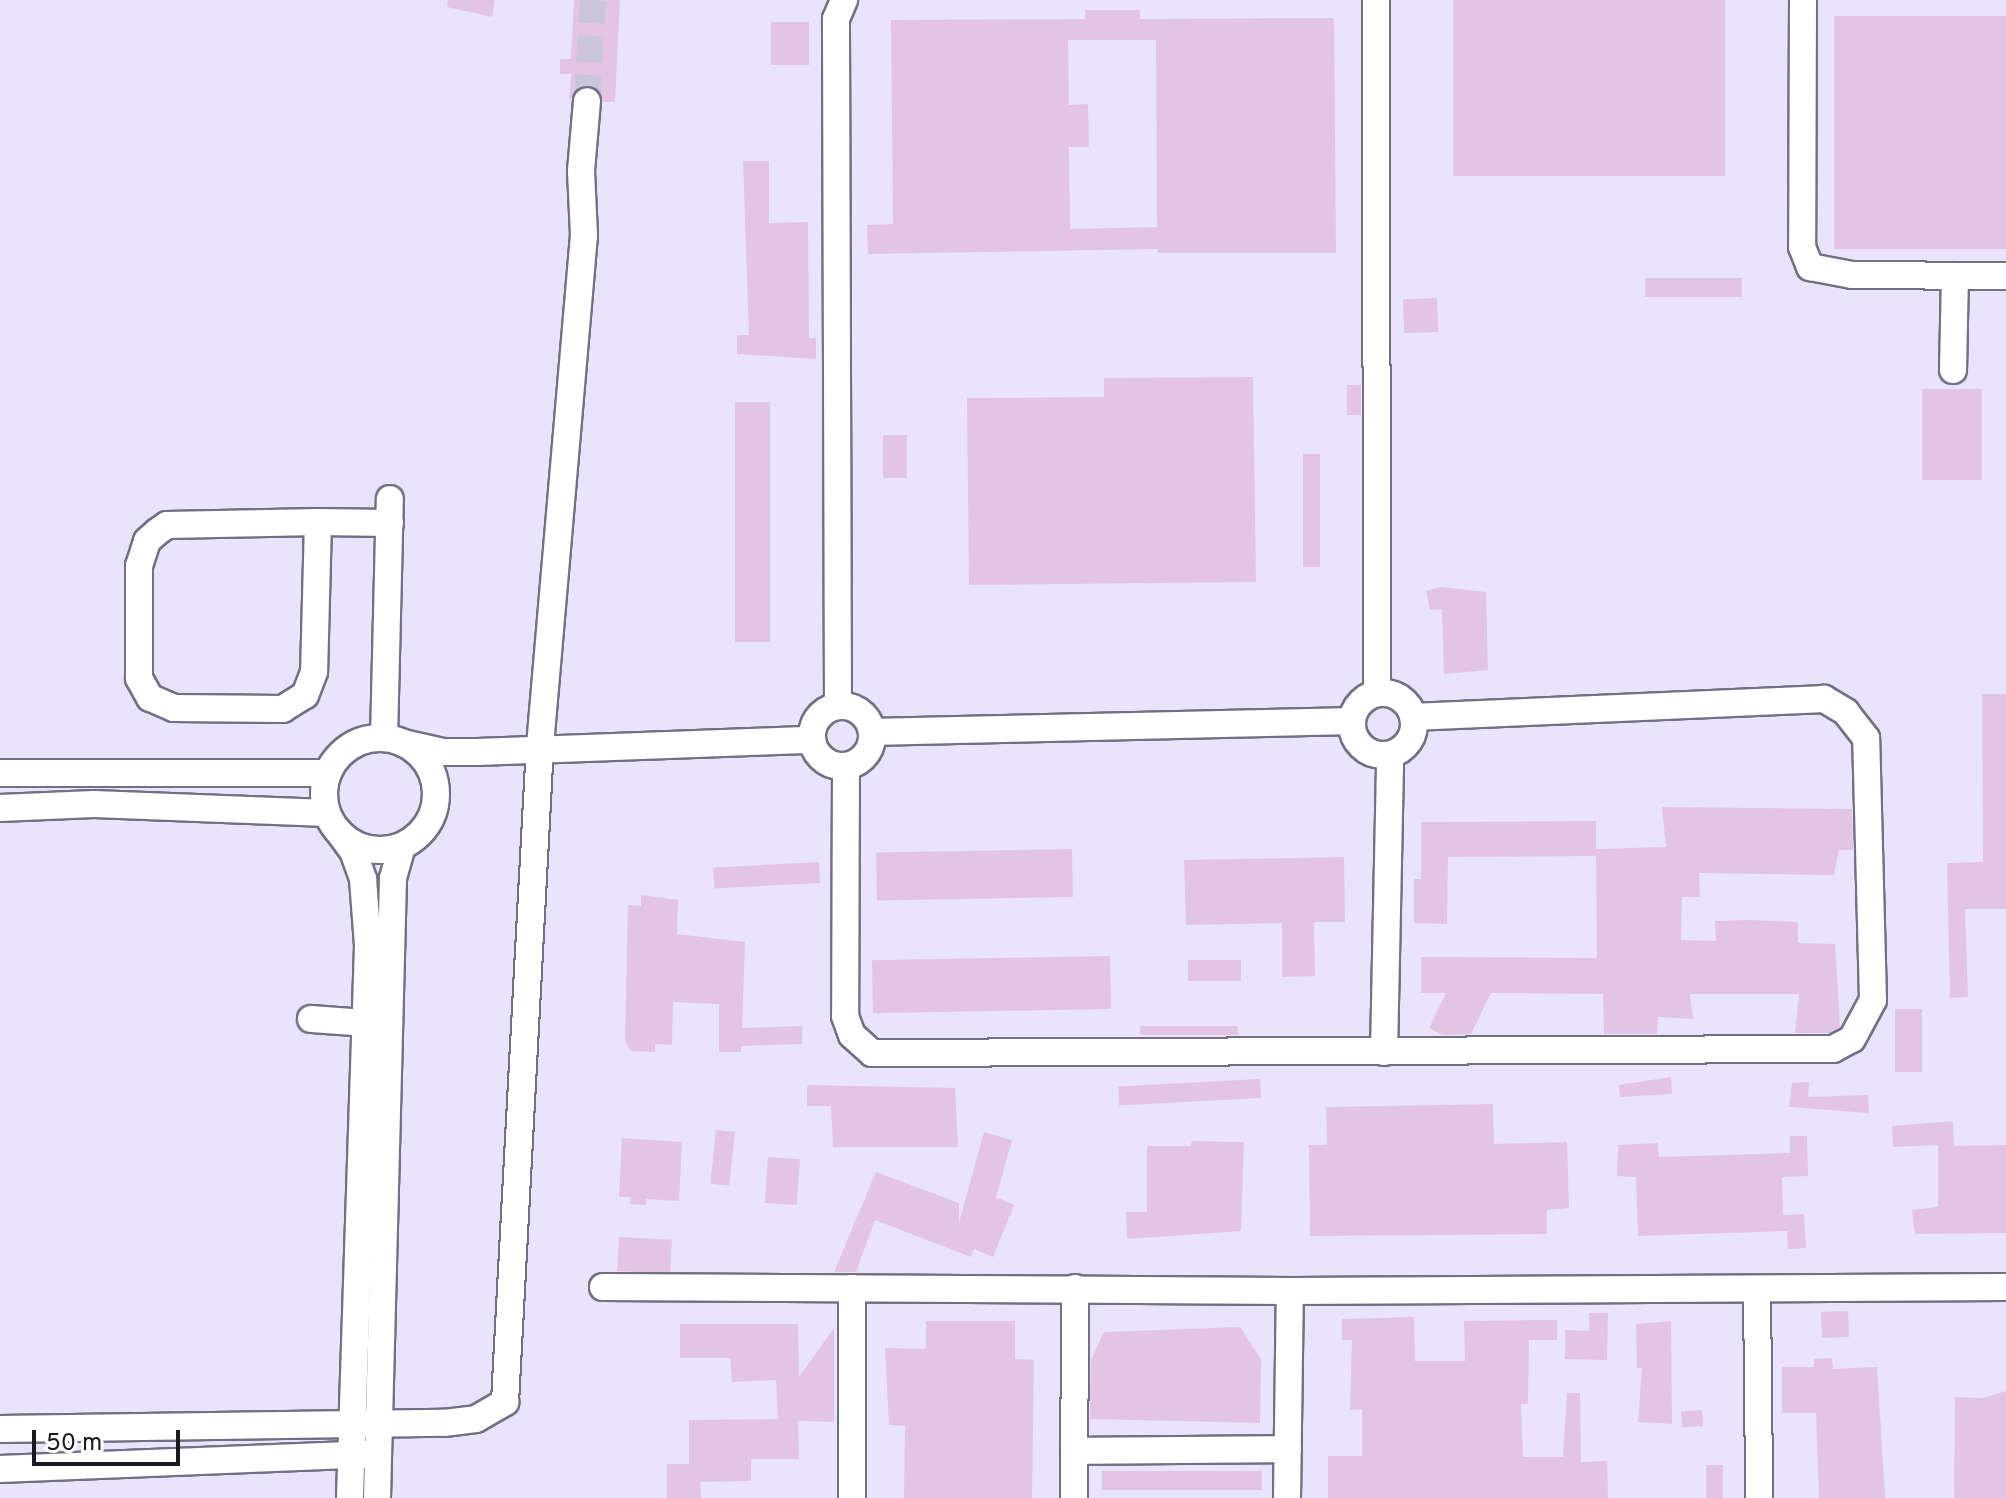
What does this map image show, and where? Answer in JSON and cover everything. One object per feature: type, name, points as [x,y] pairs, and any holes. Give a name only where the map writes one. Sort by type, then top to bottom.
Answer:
[{"type":"street","points":[[838,706],[836,19],[844,0]]},
{"type":"street","points":[[1376,0],[1377,693]]},
{"type":"street","points":[[1803,0],[1802,247],[1810,267],[1852,275],[2006,276]]},
{"type":"street","points":[[0,1429],[476,1419],[505,1402],[540,746],[584,235],[581,171],[587,101]]},
{"type":"street","points":[[1953,370],[1955,276]]},
{"type":"street","points":[[318,522],[314,672],[305,695],[283,709],[174,708],[150,698],[139,678],[139,566],[147,541],[167,525],[318,522],[390,511],[394,741]]},
{"type":"street","points":[[1377,693],[1396,696],[1413,717],[1407,746],[1390,755],[1370,753],[1356,740],[1352,721],[1360,703],[1377,693]]},
{"type":"street","points":[[846,766],[845,1016],[852,1035],[872,1053],[1833,1049],[1852,1039],[1873,1000],[1866,738],[1846,712],[1824,699],[1413,717]]},
{"type":"street","points":[[838,706],[856,710],[872,732],[868,750],[846,766],[820,757],[812,740],[815,722],[838,706]]},
{"type":"street","points":[[872,732],[1352,721]]},
{"type":"street","points":[[350,1498],[367,909],[358,861],[333,823],[328,773],[346,749],[394,741],[443,752],[477,752],[540,746],[812,740]]},
{"type":"street","points":[[394,741],[432,771],[435,811]]},
{"type":"street","points":[[0,808],[94,804],[333,823],[372,850],[402,847],[426,829],[457,772],[477,752]]},
{"type":"street","points":[[1384,1052],[1390,755]]},
{"type":"street","points":[[0,773],[93,770],[328,773]]},
{"type":"street","points":[[93,770],[101,788],[94,804]]},
{"type":"street","points":[[377,1498],[393,878],[402,847]]},
{"type":"street","points":[[311,1019],[365,1023]]},
{"type":"street","points":[[603,1287],[1290,1291],[2006,1287]]},
{"type":"street","points":[[852,1288],[852,1498]]},
{"type":"street","points":[[1074,1498],[1075,1288]]},
{"type":"street","points":[[1757,1290],[1759,1498]]},
{"type":"street","points":[[1287,1498],[1290,1291]]},
{"type":"street","points":[[1074,1451],[1288,1449]]},
{"type":"street","points":[[0,1469],[378,1454]]},
{"type":"building","points":[[448,0],[495,0],[492,17],[447,7]]},
{"type":"building","points":[[574,0],[620,0],[615,102],[603,102],[597,88],[588,85],[569,100],[571,74],[560,74],[560,59],[571,59]]},
{"type":"building","points":[[1453,0],[1725,0],[1725,176],[1453,176]]},
{"type":"building","points":[[1085,10],[1140,10],[1140,19],[1334,18],[1336,253],[1158,253],[1158,249],[868,254],[867,225],[893,224],[891,20],[1085,19]],"holes":[[[1068,40],[1156,40],[1157,227],[1070,229],[1069,147],[1089,147],[1088,104],[1069,105]]]},
{"type":"building","points":[[1834,16],[2006,16],[2006,249],[1834,249]]},
{"type":"building","points":[[771,22],[809,22],[809,65],[771,65]]},
{"type":"building","points":[[743,161],[769,161],[769,223],[808,222],[809,338],[816,338],[816,359],[737,354],[737,335],[749,335]]},
{"type":"building","points":[[1645,278],[1742,278],[1742,297],[1645,297]]},
{"type":"building","points":[[1437,298],[1438,332],[1404,333],[1403,299]]},
{"type":"building","points":[[1253,377],[1256,582],[969,585],[967,398],[1104,397],[1104,378]]},
{"type":"building","points":[[1347,385],[1361,385],[1361,415],[1347,415]]},
{"type":"building","points":[[1922,389],[1982,389],[1982,480],[1922,480]]},
{"type":"building","points":[[735,402],[770,402],[770,642],[735,642]]},
{"type":"building","points":[[883,435],[907,435],[907,478],[883,478]]},
{"type":"building","points":[[1303,454],[1320,454],[1320,567],[1303,567]]},
{"type":"building","points":[[1441,587],[1486,592],[1488,670],[1444,674],[1442,609],[1430,610],[1426,591]]},
{"type":"building","points":[[1982,694],[2006,694],[2006,909],[1965,909],[1968,997],[1950,998],[1947,863],[1983,862]]},
{"type":"building","points":[[1662,807],[1852,809],[1853,850],[1839,850],[1834,875],[1699,873],[1700,897],[1682,897],[1681,940],[1716,941],[1715,921],[1750,920],[1798,922],[1798,943],[1835,944],[1840,1027],[1829,1033],[1795,1033],[1799,994],[1690,994],[1693,1019],[1658,1017],[1657,1034],[1604,1034],[1603,994],[1491,993],[1471,1034],[1443,1035],[1429,1028],[1446,993],[1421,993],[1421,957],[1597,958],[1596,849],[1666,847]]},
{"type":"building","points":[[1596,821],[1596,856],[1448,857],[1447,924],[1414,923],[1414,879],[1421,879],[1421,822]]},
{"type":"building","points":[[1072,849],[1073,897],[877,900],[876,852]]},
{"type":"building","points":[[1344,857],[1345,922],[1314,922],[1315,976],[1282,977],[1282,923],[1186,925],[1184,860]]},
{"type":"building","points":[[819,862],[820,883],[714,889],[713,868]]},
{"type":"building","points":[[641,895],[678,900],[677,934],[745,942],[742,1028],[802,1026],[802,1044],[741,1046],[741,1052],[719,1052],[719,1004],[673,1002],[672,1045],[655,1044],[655,1052],[631,1051],[625,1042],[628,905],[641,906]]},
{"type":"building","points":[[1110,956],[1111,1009],[873,1013],[872,960]]},
{"type":"building","points":[[1188,960],[1241,960],[1241,981],[1188,981]]},
{"type":"building","points":[[1895,1009],[1922,1009],[1922,1072],[1895,1072]]},
{"type":"building","points":[[1140,1026],[1238,1026],[1238,1035],[1140,1035]]},
{"type":"building","points":[[1671,1077],[1672,1094],[1620,1097],[1619,1085]]},
{"type":"building","points":[[1260,1079],[1261,1098],[1119,1105],[1118,1086]]},
{"type":"building","points":[[1809,1082],[1808,1097],[1868,1095],[1869,1113],[1789,1107],[1792,1083]]},
{"type":"building","points":[[807,1085],[955,1088],[958,1147],[833,1147],[831,1106],[807,1106]]},
{"type":"building","points":[[1493,1104],[1494,1144],[1567,1142],[1569,1208],[1547,1210],[1547,1234],[1310,1236],[1309,1145],[1327,1145],[1326,1107]]},
{"type":"building","points":[[1953,1121],[1954,1146],[2006,1145],[2006,1233],[1915,1234],[1912,1210],[1938,1207],[1938,1145],[1893,1147],[1892,1126]]},
{"type":"building","points":[[716,1130],[735,1132],[729,1186],[710,1184]]},
{"type":"building","points":[[984,1132],[1012,1140],[996,1197],[1014,1205],[993,1257],[974,1249],[971,1257],[875,1220],[856,1272],[834,1272],[876,1172],[959,1203],[959,1223]]},
{"type":"building","points":[[1790,1136],[1807,1136],[1808,1176],[1782,1177],[1783,1215],[1804,1214],[1806,1248],[1788,1249],[1787,1231],[1638,1236],[1636,1177],[1617,1176],[1618,1145],[1658,1143],[1659,1157],[1790,1153]]},
{"type":"building","points":[[622,1138],[682,1142],[679,1201],[646,1199],[646,1205],[630,1204],[631,1197],[619,1197]]},
{"type":"building","points":[[1191,1141],[1244,1142],[1241,1231],[1127,1239],[1126,1212],[1147,1212],[1147,1146],[1191,1146]]},
{"type":"building","points":[[768,1157],[800,1159],[797,1205],[765,1203]]},
{"type":"building","points":[[619,1237],[672,1240],[670,1274],[617,1271]]},
{"type":"building","points":[[1848,1311],[1849,1337],[1822,1338],[1821,1312]]},
{"type":"building","points":[[1589,1313],[1608,1313],[1607,1360],[1565,1359],[1565,1330],[1589,1331]]},
{"type":"building","points":[[1414,1317],[1415,1361],[1465,1361],[1464,1321],[1557,1320],[1557,1340],[1529,1340],[1528,1404],[1521,1404],[1523,1457],[1563,1457],[1567,1393],[1580,1393],[1581,1462],[1607,1461],[1608,1498],[1328,1498],[1328,1456],[1362,1456],[1362,1409],[1350,1410],[1352,1340],[1342,1340],[1342,1319]]},
{"type":"building","points":[[926,1321],[1015,1321],[1015,1359],[1034,1360],[1032,1498],[904,1498],[905,1426],[889,1425],[885,1348],[926,1349]]},
{"type":"building","points":[[1671,1321],[1672,1424],[1638,1422],[1642,1368],[1637,1368],[1636,1324]]},
{"type":"building","points":[[680,1324],[798,1324],[799,1377],[834,1328],[834,1422],[798,1421],[799,1459],[751,1459],[751,1481],[700,1482],[701,1498],[667,1498],[667,1464],[689,1464],[689,1420],[778,1419],[776,1380],[732,1382],[730,1358],[680,1358]]},
{"type":"building","points":[[1240,1327],[1261,1359],[1260,1423],[1090,1419],[1091,1360],[1104,1332]]},
{"type":"building","points":[[1832,1358],[1833,1369],[1877,1367],[1885,1498],[1819,1498],[1816,1413],[1782,1413],[1782,1367],[1814,1367],[1814,1359]]},
{"type":"building","points":[[2006,1391],[2006,1498],[1954,1498],[1955,1397],[1983,1398]]},
{"type":"building","points":[[1702,1410],[1703,1426],[1682,1427],[1681,1411]]},
{"type":"building","points":[[1706,1465],[1723,1465],[1723,1498],[1706,1498]]},
{"type":"building","points":[[1102,1471],[1262,1471],[1262,1490],[1102,1490]]},
{"type":"tunnel","points":[[587,101],[593,0]]}]
